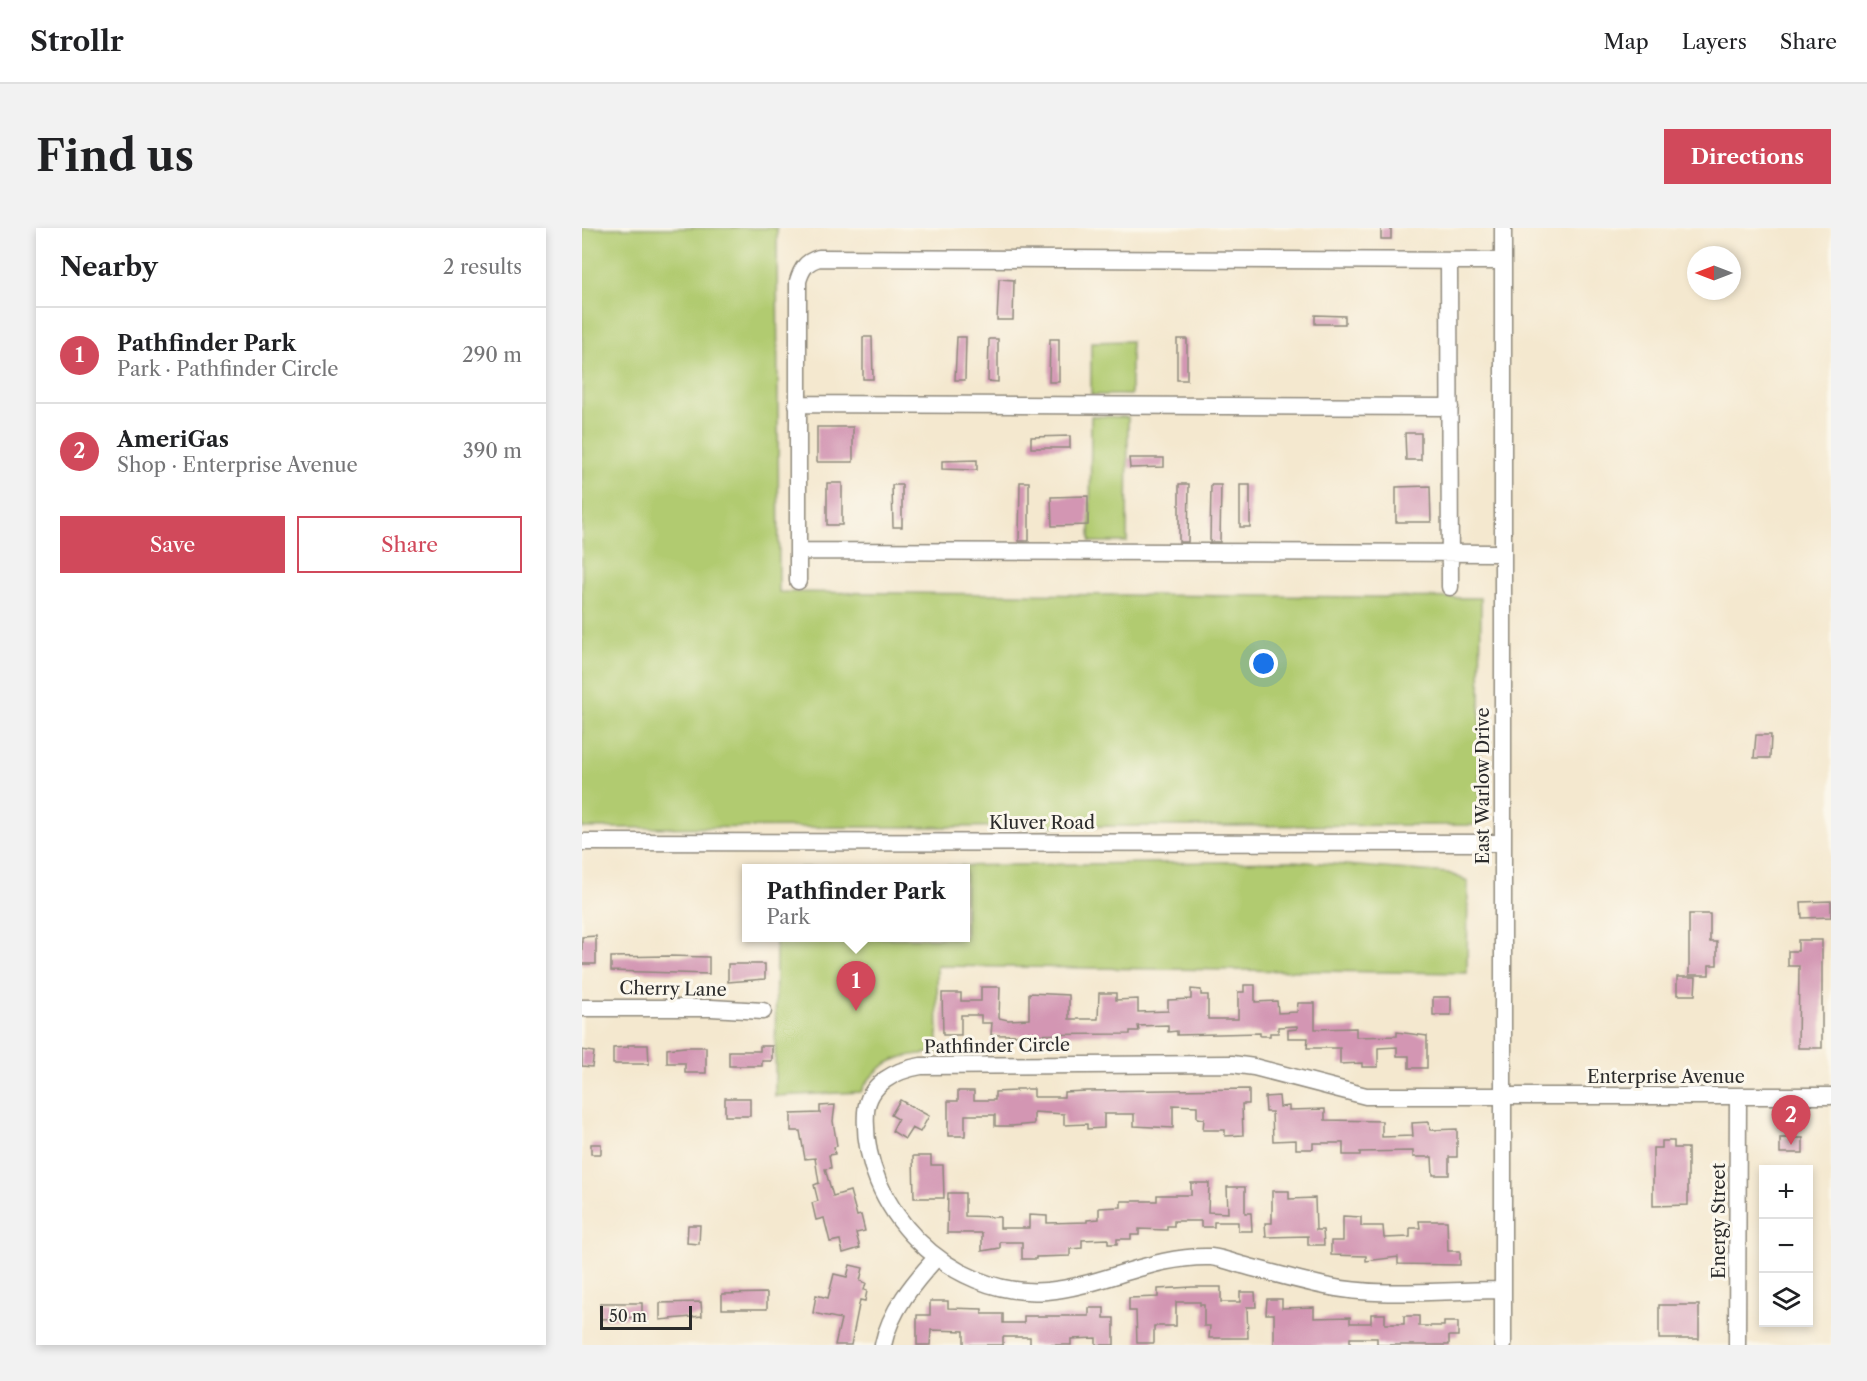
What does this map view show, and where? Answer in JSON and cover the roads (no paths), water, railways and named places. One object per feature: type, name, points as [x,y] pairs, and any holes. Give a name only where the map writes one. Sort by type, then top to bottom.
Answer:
[{"type":"street","name":"East Warlow Drive","points":[[1503,228],[1503,1345]]},
{"type":"street","points":[[798,581],[798,281],[801,270],[808,262],[819,258],[1503,261]]},
{"type":"street","points":[[1449,261],[1450,587]]},
{"type":"street","points":[[797,404],[1450,407]]},
{"type":"street","points":[[798,551],[1503,553]]},
{"type":"street","name":"Kluver Road","points":[[582,842],[1503,843]]},
{"type":"street","name":"Cherry Lane","points":[[582,1008],[711,1008],[764,1011]]},
{"type":"street","name":"Pathfinder Circle","points":[[1502,1097],[1366,1096],[1254,1067],[1232,1064],[921,1066],[902,1069],[886,1078],[875,1090],[867,1107],[865,1128],[872,1165],[886,1201],[907,1229],[936,1257],[965,1275],[994,1286],[1024,1291],[1071,1287],[1156,1263],[1213,1257],[1326,1286],[1358,1291],[1502,1290]]},
{"type":"street","name":"Enterprise Avenue","points":[[1502,1097],[1695,1094],[1738,1097],[1831,1096]]},
{"type":"street","name":"Energy Street","points":[[1737,1345],[1738,1097]]},
{"type":"street","points":[[884,1345],[886,1332],[912,1285],[936,1257]]},
{"type":"place","name":"Pathfinder Park","points":[[856,1011]]},
{"type":"place","name":"AmeriGas","points":[[1791,1145]]}]
